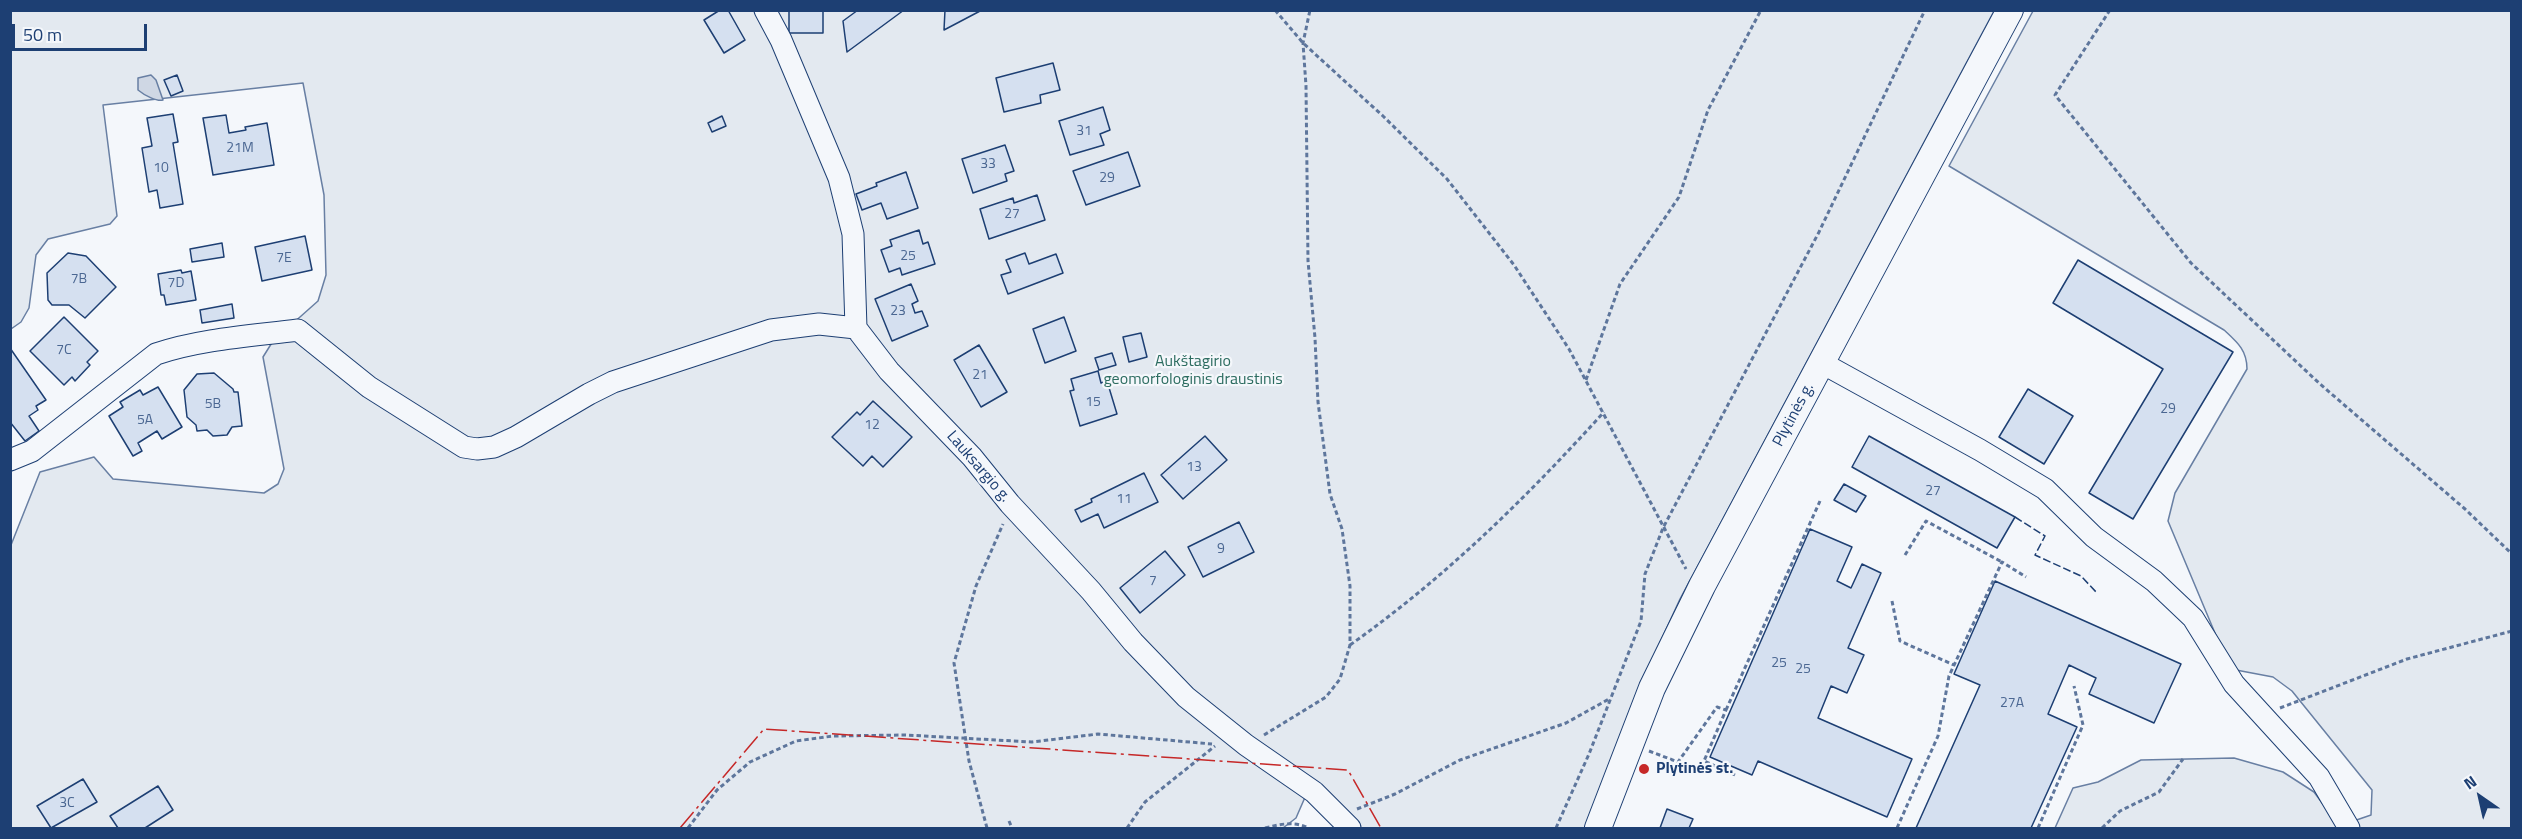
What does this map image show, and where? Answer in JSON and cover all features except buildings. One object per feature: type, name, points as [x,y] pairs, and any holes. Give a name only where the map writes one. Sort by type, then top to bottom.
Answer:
[{"type":"main road","name":"Plytinės g.","points":[[1598,828],[1652,688],[1702,586],[2010,10]]},
{"type":"street","points":[[10,460],[32,451],[156,354],[241,337],[298,330],[369,387],[464,447],[477,449],[494,447],[516,437],[613,382],[771,330],[819,324],[856,328],[853,234],[838,178],[781,40],[765,10]]},
{"type":"street","name":"Lauksargio g.","points":[[856,328],[888,371],[972,457],[1010,504],[1091,591],[1133,642],[1186,697],[1246,745],[1314,792],[1344,822]]},
{"type":"street","points":[[1822,363],[1980,450],[2045,489],[2094,537],[2154,581],[2178,602],[2193,618],[2235,684],[2319,777],[2349,828]]},
{"type":"path","points":[[1275,10],[1303,43],[1384,117],[1447,179],[1514,265],[1569,349],[1689,574],[1702,586]]},
{"type":"path","points":[[1246,745],[1326,697],[1340,679],[1350,645],[1350,586],[1342,529],[1330,494],[1318,402],[1308,261],[1303,43],[1310,10]]},
{"type":"path","points":[[1586,380],[1620,284],[1679,197],[1708,110],[1761,10]]},
{"type":"path","points":[[1556,828],[1611,699],[1641,621],[1645,574],[1663,528],[1819,232],[1925,10]]},
{"type":"path","points":[[2110,10],[2055,95],[2191,263],[2320,384],[2465,509],[2511,554]]},
{"type":"path","points":[[1350,645],[1401,609],[1452,566],[1539,482],[1604,412]]},
{"type":"path","points":[[1735,775],[1704,761],[1820,501]]},
{"type":"path","points":[[987,828],[969,761],[954,663],[976,586],[996,544],[1010,504]]},
{"type":"path","points":[[1905,555],[1926,521],[2026,577]]},
{"type":"path","points":[[1898,828],[1938,735],[1949,676],[2002,562]]},
{"type":"path","points":[[1892,601],[1900,641],[1954,665]]},
{"type":"path","points":[[2262,713],[2302,701],[2407,659],[2511,631]]},
{"type":"path","points":[[2038,828],[2084,725],[2074,686]]},
{"type":"path","points":[[1344,822],[1460,760],[1566,723],[1611,699]]},
{"type":"path","points":[[1629,747],[1659,754],[1678,762],[1717,706],[1726,710]]},
{"type":"path","points":[[688,828],[717,790],[750,762],[796,741],[833,736],[906,735],[1032,742],[1098,734],[1216,744],[1145,802],[1127,828]]},
{"type":"path","points":[[2102,828],[2120,811],[2159,792],[2183,759]]},
{"type":"path","points":[[1009,821],[1012,828]]},
{"type":"path","points":[[1265,828],[1282,823],[1299,824],[1309,828]]},
{"type":"green space","name":"Aukštagirio geomorfologinis draustinis","points":[[11,11],[1994,11],[1680,599],[1646,673],[1585,828],[1340,828],[1306,795],[1296,818],[1283,828],[11,828],[11,545],[40,472],[94,457],[113,479],[264,493],[278,484],[284,469],[263,357],[273,341],[318,301],[326,275],[324,195],[303,83],[103,105],[117,216],[110,224],[48,239],[36,255],[29,308],[21,322],[11,329]]},
{"type":"green space","points":[[2033,11],[2511,11],[2511,828],[2055,828],[2073,788],[2098,782],[2141,760],[2234,758],[2283,772],[2314,792],[2339,826],[2371,815],[2372,790],[2292,691],[2273,677],[2236,670],[2225,657],[2168,521],[2175,493],[2247,369],[2247,362],[2240,347],[2224,330],[1949,166]]},
{"type":"shaded area","points":[[151,75],[156,80],[163,100],[150,98],[138,90],[138,78]]},
{"type":"fence","points":[[2015,517],[2045,536],[2035,555],[2081,576],[2097,593]]},
{"type":"power","points":[[680,828],[764,729],[1348,770],[1381,828]]},
{"type":"place","name":"Plytinės st.","points":[[1644,769]]}]
